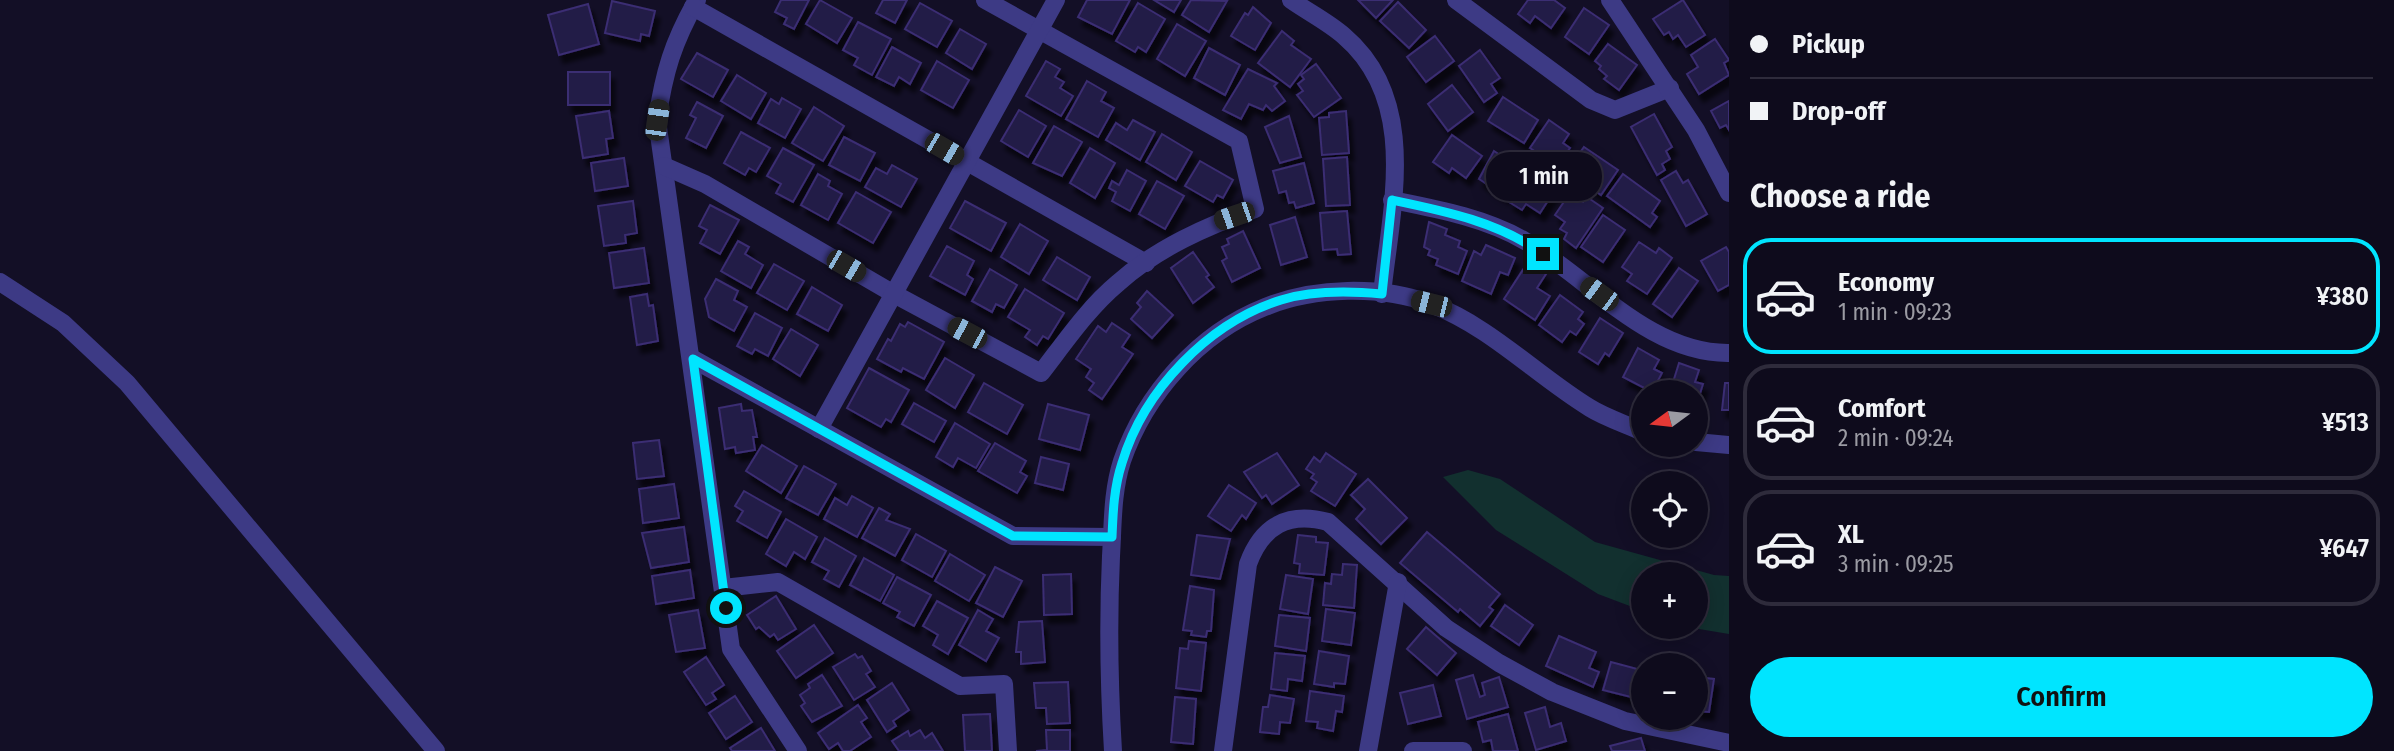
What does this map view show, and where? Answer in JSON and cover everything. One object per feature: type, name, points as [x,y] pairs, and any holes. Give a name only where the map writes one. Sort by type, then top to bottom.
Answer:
[{"type":"street","points":[[664,166],[705,184],[894,294],[1041,373],[1080,323],[1118,282],[1213,224],[1255,209],[1239,141],[985,0]]},
{"type":"street","points":[[819,429],[1056,0]]},
{"type":"street","points":[[1456,0],[1591,100],[1615,110],[1670,88]]},
{"type":"street","points":[[1610,0],[1670,88],[1729,193]]},
{"type":"street","points":[[1294,1],[1345,37],[1377,77],[1392,118],[1397,156],[1382,294]]},
{"type":"street","points":[[798,751],[731,649],[693,359],[657,120],[664,72],[676,37],[695,3],[1146,263]]},
{"type":"street","points":[[1392,200],[1483,223],[1525,240],[1657,334],[1695,348],[1729,353]]},
{"type":"street","points":[[0,282],[63,323],[127,383],[436,751]]},
{"type":"street","points":[[1113,751],[1107,648],[1114,498],[1122,463],[1138,422],[1181,364],[1211,338],[1245,315],[1282,300],[1319,293],[1382,294],[1431,304],[1484,331],[1591,409],[1631,427]]},
{"type":"street","points":[[693,359],[1013,536],[1112,537]]},
{"type":"street","points":[[1708,443],[1729,445]]},
{"type":"street","points":[[1223,751],[1248,564],[1256,542],[1289,520],[1309,517],[1328,522],[1398,582],[1446,628],[1499,663],[1552,692],[1625,721],[1729,743]]},
{"type":"street","points":[[723,588],[778,582],[960,686],[1004,684],[1007,751]]},
{"type":"street","points":[[1368,751],[1398,582]]},
{"type":"street","points":[[1413,751],[1463,751]]},
{"type":"green space","points":[[1468,470],[1500,479],[1595,542],[1667,562],[1631,562],[1631,606],[1598,594],[1496,530],[1443,477]]},
{"type":"green space","points":[[1708,573],[1729,576],[1729,634],[1708,630]]},
{"type":"building","points":[[781,0],[809,0],[794,29],[784,24],[787,18],[775,12]]},
{"type":"building","points":[[820,0],[852,18],[837,43],[806,24]]},
{"type":"building","points":[[883,0],[907,0],[895,23],[876,13]]},
{"type":"building","points":[[1087,0],[1130,0],[1112,34],[1078,17]]},
{"type":"building","points":[[1154,0],[1181,0],[1174,12]]},
{"type":"building","points":[[1191,0],[1227,1],[1209,32],[1182,15]]},
{"type":"building","points":[[1358,0],[1393,0],[1376,18]]},
{"type":"building","points":[[1528,0],[1554,0],[1565,8],[1551,28],[1535,16],[1530,23],[1518,14]]},
{"type":"building","points":[[1683,0],[1705,35],[1686,47],[1678,35],[1673,39],[1669,32],[1664,35],[1653,19]]},
{"type":"building","points":[[612,1],[655,11],[649,36],[641,34],[640,41],[605,33]]},
{"type":"building","points":[[1398,2],[1426,30],[1409,48],[1380,21]]},
{"type":"building","points":[[920,3],[952,21],[937,47],[905,29]]},
{"type":"building","points":[[1138,3],[1165,19],[1146,52],[1138,47],[1135,52],[1116,41]]},
{"type":"building","points":[[588,4],[599,44],[559,55],[548,15]]},
{"type":"building","points":[[1253,7],[1271,23],[1255,50],[1231,36],[1245,13],[1248,15]]},
{"type":"building","points":[[1584,8],[1609,25],[1589,54],[1565,37]]},
{"type":"building","points":[[858,22],[891,39],[872,75],[854,65],[858,58],[843,50]]},
{"type":"building","points":[[1177,24],[1206,41],[1185,76],[1157,59]]},
{"type":"building","points":[[960,29],[986,44],[972,69],[946,53]]},
{"type":"building","points":[[1282,31],[1294,41],[1291,45],[1311,59],[1290,87],[1258,63]]},
{"type":"building","points":[[1435,36],[1454,61],[1426,82],[1407,57]]},
{"type":"building","points":[[1715,39],[1729,60],[1724,63],[1729,75],[1699,94],[1687,74],[1698,67],[1691,55]]},
{"type":"building","points":[[1608,44],[1637,65],[1619,90],[1604,79],[1607,76],[1595,61]]},
{"type":"building","points":[[892,47],[921,63],[910,84],[899,77],[894,86],[876,77]]},
{"type":"building","points":[[1209,48],[1240,65],[1225,95],[1194,78]]},
{"type":"building","points":[[1480,50],[1500,78],[1491,84],[1497,93],[1484,102],[1459,66]]},
{"type":"building","points":[[697,53],[728,70],[713,97],[681,79]]},
{"type":"building","points":[[937,61],[969,80],[953,108],[921,90]]},
{"type":"building","points":[[1046,61],[1060,69],[1055,77],[1064,82],[1060,88],[1073,96],[1061,116],[1026,96]]},
{"type":"building","points":[[1316,64],[1341,98],[1314,117],[1297,95],[1303,91],[1298,84],[1304,79],[1301,75]]},
{"type":"building","points":[[1248,69],[1277,83],[1274,86],[1285,101],[1272,111],[1266,105],[1263,110],[1249,104],[1241,119],[1223,110]]},
{"type":"building","points":[[568,72],[610,72],[610,105],[568,105]]},
{"type":"building","points":[[737,75],[766,93],[751,119],[721,101]]},
{"type":"building","points":[[1087,81],[1106,92],[1101,101],[1114,108],[1098,137],[1066,119]]},
{"type":"building","points":[[1452,85],[1473,112],[1448,131],[1428,104]]},
{"type":"building","points":[[1503,97],[1538,120],[1524,143],[1488,121]]},
{"type":"building","points":[[782,98],[801,109],[785,138],[758,123],[771,99],[779,104]]},
{"type":"building","points":[[1729,101],[1729,130],[1726,125],[1720,128],[1711,111]]},
{"type":"building","points":[[697,102],[723,116],[706,148],[686,138],[696,118],[690,115]]},
{"type":"building","points":[[814,107],[844,126],[823,161],[792,143]]},
{"type":"building","points":[[1019,110],[1046,126],[1028,157],[1001,141]]},
{"type":"building","points":[[609,111],[613,138],[606,139],[608,154],[583,158],[576,116]]},
{"type":"building","points":[[1346,111],[1349,153],[1322,155],[1319,118],[1329,117],[1329,113]]},
{"type":"building","points":[[1654,114],[1672,147],[1666,151],[1670,159],[1662,164],[1665,170],[1657,175],[1631,127]]},
{"type":"building","points":[[1289,116],[1301,157],[1280,163],[1265,127]]},
{"type":"building","points":[[1133,120],[1155,132],[1140,160],[1106,140],[1116,123],[1127,130]]},
{"type":"building","points":[[1549,120],[1569,134],[1563,143],[1570,148],[1557,166],[1530,148]]},
{"type":"building","points":[[1054,126],[1082,142],[1062,176],[1033,163]]},
{"type":"building","points":[[741,132],[770,148],[756,172],[749,168],[745,175],[724,163]]},
{"type":"building","points":[[1162,134],[1192,152],[1176,180],[1146,162]]},
{"type":"building","points":[[1452,135],[1482,156],[1466,178],[1452,168],[1449,173],[1433,162]]},
{"type":"building","points":[[844,137],[875,153],[860,181],[829,165]]},
{"type":"building","points":[[1584,147],[1618,170],[1601,195],[1567,171]]},
{"type":"building","points":[[783,148],[814,165],[793,202],[776,193],[781,184],[767,176]]},
{"type":"building","points":[[1090,148],[1115,163],[1095,198],[1070,183]]},
{"type":"building","points":[[1494,151],[1523,170],[1505,196],[1479,179]]},
{"type":"building","points":[[1347,157],[1350,205],[1326,206],[1323,159]]},
{"type":"building","points":[[624,158],[628,186],[595,191],[591,163]]},
{"type":"building","points":[[1200,161],[1233,180],[1223,198],[1217,195],[1213,202],[1185,186]]},
{"type":"building","points":[[1304,163],[1314,203],[1296,208],[1294,202],[1289,203],[1286,191],[1279,193],[1273,171]]},
{"type":"building","points":[[892,165],[917,179],[901,207],[865,187],[876,168],[887,174]]},
{"type":"building","points":[[1532,168],[1558,185],[1540,213],[1526,204],[1522,210],[1509,202]]},
{"type":"building","points":[[1127,170],[1146,181],[1130,211],[1112,201],[1116,192],[1109,188],[1112,181],[1119,185]]},
{"type":"building","points":[[1676,171],[1683,183],[1688,180],[1707,214],[1686,226],[1661,180]]},
{"type":"building","points":[[818,174],[830,181],[828,186],[842,194],[828,220],[801,205]]},
{"type":"building","points":[[1623,174],[1660,201],[1652,213],[1657,217],[1650,227],[1607,196]]},
{"type":"building","points":[[1157,181],[1184,196],[1165,229],[1139,214]]},
{"type":"building","points":[[856,192],[891,212],[873,243],[838,223]]},
{"type":"building","points":[[1570,193],[1583,202],[1587,197],[1603,208],[1576,248],[1564,239],[1567,233],[1560,229],[1565,222],[1555,215]]},
{"type":"building","points":[[633,201],[637,233],[625,235],[626,243],[604,246],[598,206]]},
{"type":"building","points":[[965,201],[1006,223],[991,251],[950,228]]},
{"type":"building","points":[[710,205],[739,220],[720,254],[700,243],[707,230],[699,226]]},
{"type":"building","points":[[1347,211],[1351,254],[1338,255],[1337,249],[1323,250],[1320,213]]},
{"type":"building","points":[[1603,215],[1625,230],[1603,262],[1581,247]]},
{"type":"building","points":[[1295,217],[1307,257],[1281,265],[1270,225]]},
{"type":"building","points":[[1429,222],[1447,229],[1445,235],[1460,241],[1458,247],[1467,251],[1458,274],[1436,265],[1438,259],[1428,255],[1430,250],[1424,247]]},
{"type":"building","points":[[1020,224],[1048,241],[1029,274],[1001,257]]},
{"type":"building","points":[[1243,231],[1260,268],[1232,282],[1222,261],[1227,258],[1222,247],[1229,244],[1227,239]]},
{"type":"building","points":[[738,241],[749,247],[745,254],[763,265],[751,288],[721,271]]},
{"type":"building","points":[[1639,242],[1656,253],[1659,248],[1672,258],[1647,294],[1627,281],[1632,274],[1622,267]]},
{"type":"building","points":[[1486,245],[1515,258],[1508,275],[1500,272],[1491,294],[1462,281],[1474,251],[1481,255]]},
{"type":"building","points":[[947,246],[974,261],[967,275],[973,279],[965,295],[930,276]]},
{"type":"building","points":[[1726,247],[1729,252],[1729,285],[1718,291],[1701,261]]},
{"type":"building","points":[[644,248],[649,283],[614,288],[609,253]]},
{"type":"building","points":[[1193,252],[1214,287],[1193,303],[1171,268]]},
{"type":"building","points":[[1057,257],[1090,277],[1077,300],[1043,280]]},
{"type":"building","points":[[1528,262],[1546,274],[1537,288],[1550,296],[1535,320],[1504,299]]},
{"type":"building","points":[[774,264],[804,281],[787,310],[757,293]]},
{"type":"building","points":[[1679,268],[1698,281],[1672,317],[1653,304]]},
{"type":"building","points":[[990,269],[1017,285],[1004,308],[996,304],[992,312],[972,301]]},
{"type":"building","points":[[716,279],[738,291],[734,300],[747,307],[734,331],[709,317],[705,299]]},
{"type":"building","points":[[812,287],[842,305],[828,331],[797,314]]},
{"type":"building","points":[[1025,289],[1064,313],[1048,339],[1043,336],[1037,345],[1025,337],[1030,330],[1008,317]]},
{"type":"building","points":[[1147,291],[1173,315],[1152,338],[1131,319],[1141,307],[1137,303]]},
{"type":"building","points":[[647,294],[649,306],[653,305],[658,341],[637,345],[630,297]]},
{"type":"building","points":[[1560,295],[1583,312],[1578,319],[1584,324],[1576,335],[1570,331],[1562,342],[1539,325]]},
{"type":"building","points":[[755,313],[782,328],[768,356],[755,349],[752,354],[737,346]]},
{"type":"building","points":[[1600,318],[1623,333],[1609,356],[1605,353],[1598,364],[1579,352]]},
{"type":"building","points":[[908,322],[944,342],[924,379],[903,368],[901,372],[877,359],[900,324],[905,327]]},
{"type":"building","points":[[1112,323],[1130,335],[1122,347],[1133,354],[1102,399],[1089,390],[1094,383],[1086,377],[1091,369],[1076,359],[1098,326],[1106,332]]},
{"type":"building","points":[[791,329],[818,345],[800,376],[773,359]]},
{"type":"building","points":[[1638,348],[1659,360],[1654,369],[1662,373],[1658,380],[1631,381],[1623,377]]},
{"type":"building","points":[[945,358],[974,375],[955,408],[926,390]]},
{"type":"building","points":[[1679,363],[1699,370],[1696,380],[1674,380]]},
{"type":"building","points":[[869,368],[909,390],[891,422],[886,419],[881,427],[847,408]]},
{"type":"building","points":[[984,383],[1023,405],[1007,434],[968,412]]},
{"type":"building","points":[[1725,383],[1729,383],[1729,410],[1722,410]]},
{"type":"building","points":[[914,403],[946,421],[934,442],[902,424]]},
{"type":"building","points":[[741,404],[742,411],[752,410],[757,437],[753,437],[755,450],[736,453],[735,447],[725,449],[719,408]]},
{"type":"building","points":[[1048,404],[1089,415],[1080,450],[1039,439]]},
{"type":"building","points":[[955,423],[990,444],[976,468],[958,458],[953,467],[936,457]]},
{"type":"building","points":[[659,440],[664,476],[637,479],[633,443]]},
{"type":"building","points":[[995,443],[1026,461],[1020,472],[1027,476],[1017,493],[978,471]]},
{"type":"building","points":[[762,445],[797,466],[781,493],[746,471]]},
{"type":"building","points":[[1277,453],[1299,485],[1272,504],[1266,495],[1262,498],[1244,472]]},
{"type":"building","points":[[1326,453],[1356,474],[1335,506],[1311,491],[1317,482],[1311,478],[1314,474],[1306,469],[1314,457],[1320,462]]},
{"type":"building","points":[[1041,457],[1069,464],[1063,490],[1035,483]]},
{"type":"building","points":[[804,466],[836,484],[818,515],[786,498]]},
{"type":"building","points":[[1368,479],[1407,518],[1381,544],[1356,519],[1365,509],[1351,495]]},
{"type":"building","points":[[674,484],[679,518],[643,523],[639,489]]},
{"type":"building","points":[[1229,485],[1256,503],[1246,519],[1242,515],[1231,531],[1208,516]]},
{"type":"building","points":[[744,491],[781,512],[767,538],[737,521],[743,511],[735,506]]},
{"type":"building","points":[[852,496],[873,508],[857,537],[824,519],[835,498],[847,505]]},
{"type":"building","points":[[879,508],[890,514],[886,520],[910,529],[895,556],[862,538]]},
{"type":"building","points":[[786,519],[817,537],[805,559],[794,552],[786,566],[766,554]]},
{"type":"building","points":[[684,527],[689,562],[651,568],[642,533]]},
{"type":"building","points":[[1427,532],[1500,594],[1489,607],[1493,610],[1480,626],[1460,609],[1458,612],[1400,563]]},
{"type":"building","points":[[916,534],[946,551],[932,577],[902,560]]},
{"type":"building","points":[[1197,535],[1230,539],[1220,579],[1191,575]]},
{"type":"building","points":[[1298,535],[1316,537],[1316,542],[1328,543],[1324,575],[1299,573],[1300,564],[1294,563]]},
{"type":"building","points":[[825,538],[856,556],[839,587],[824,579],[829,571],[812,562]]},
{"type":"building","points":[[950,554],[985,575],[969,601],[935,581]]},
{"type":"building","points":[[864,558],[894,575],[880,601],[850,585]]},
{"type":"building","points":[[1343,564],[1357,565],[1354,608],[1323,605],[1325,583],[1331,584],[1332,574],[1342,575]]},
{"type":"building","points":[[995,567],[1022,581],[1003,617],[976,603]]},
{"type":"building","points":[[690,570],[694,598],[656,604],[652,576]]},
{"type":"building","points":[[1071,574],[1072,614],[1044,615],[1043,575]]},
{"type":"building","points":[[1286,575],[1313,579],[1308,614],[1280,609]]},
{"type":"building","points":[[897,577],[931,595],[914,626],[897,617],[900,612],[883,603]]},
{"type":"building","points":[[1190,586],[1214,590],[1211,631],[1207,631],[1206,637],[1191,635],[1192,631],[1183,630]]},
{"type":"building","points":[[776,596],[796,629],[778,640],[774,634],[770,637],[759,627],[756,629],[747,615]]},
{"type":"building","points":[[937,601],[968,618],[948,654],[933,645],[938,635],[923,626]]},
{"type":"building","points":[[1505,605],[1533,625],[1519,645],[1491,626]]},
{"type":"building","points":[[1326,609],[1355,613],[1351,645],[1322,641]]},
{"type":"building","points":[[698,610],[705,648],[676,652],[669,615]]},
{"type":"building","points":[[978,610],[993,619],[986,631],[999,638],[986,661],[959,645]]},
{"type":"building","points":[[1279,615],[1310,618],[1306,651],[1275,646]]},
{"type":"building","points":[[1042,621],[1045,662],[1021,664],[1021,652],[1016,652],[1019,622]]},
{"type":"building","points":[[814,625],[833,653],[796,678],[777,651]]},
{"type":"building","points":[[1426,627],[1456,653],[1437,675],[1407,649]]},
{"type":"building","points":[[1559,636],[1596,652],[1589,668],[1599,672],[1593,687],[1546,666]]},
{"type":"building","points":[[1189,641],[1206,643],[1201,691],[1176,688],[1180,648],[1188,649]]},
{"type":"building","points":[[1319,651],[1349,656],[1345,684],[1334,683],[1334,687],[1314,684]]},
{"type":"building","points":[[1275,653],[1305,656],[1302,681],[1288,679],[1287,691],[1271,689]]},
{"type":"building","points":[[855,654],[858,658],[862,656],[871,671],[866,674],[875,687],[854,700],[833,667]]},
{"type":"building","points":[[706,657],[724,685],[712,693],[716,699],[706,705],[684,672]]},
{"type":"building","points":[[1611,662],[1631,667],[1631,697],[1603,690]]},
{"type":"building","points":[[822,675],[842,706],[812,722],[801,706],[805,703],[800,695],[810,688],[808,684]]},
{"type":"building","points":[[1473,675],[1480,697],[1485,695],[1482,683],[1499,677],[1508,707],[1467,719],[1456,680]]},
{"type":"building","points":[[1708,678],[1714,679],[1708,712]]},
{"type":"building","points":[[1068,682],[1070,723],[1047,724],[1046,708],[1036,708],[1034,683]]},
{"type":"building","points":[[892,683],[909,710],[893,721],[896,726],[887,732],[867,700]]},
{"type":"building","points":[[1433,685],[1441,716],[1408,724],[1400,693]]},
{"type":"building","points":[[1310,691],[1344,696],[1342,712],[1336,711],[1333,731],[1317,728],[1318,722],[1306,721]]},
{"type":"building","points":[[1270,695],[1294,699],[1290,723],[1280,722],[1279,734],[1260,732],[1263,707],[1268,707]]},
{"type":"building","points":[[735,696],[752,722],[726,739],[709,713]]},
{"type":"building","points":[[1175,697],[1196,699],[1193,744],[1171,742]]},
{"type":"building","points":[[858,705],[867,718],[861,722],[871,737],[850,751],[843,751],[838,743],[829,749],[818,733]]},
{"type":"building","points":[[1545,707],[1550,727],[1561,723],[1566,741],[1536,750],[1525,713]]},
{"type":"building","points":[[990,714],[992,751],[965,751],[963,715]]},
{"type":"building","points":[[1508,714],[1518,751],[1493,751],[1491,740],[1483,742],[1478,722]]},
{"type":"building","points":[[761,728],[775,751],[732,751],[730,748]]},
{"type":"building","points":[[920,730],[925,738],[932,733],[943,751],[899,751],[892,741],[908,731],[910,736]]},
{"type":"building","points":[[1046,730],[1070,730],[1070,751],[1036,751],[1047,750]]},
{"type":"building","points":[[1641,738],[1645,751],[1612,751],[1610,746]]},
{"type":"route","points":[[726,608],[693,359],[1013,536],[1112,537],[1118,480],[1138,422],[1181,364],[1211,338],[1245,315],[1282,300],[1319,293],[1382,294],[1392,200],[1437,209],[1483,223],[1525,240],[1543,254]]}]
